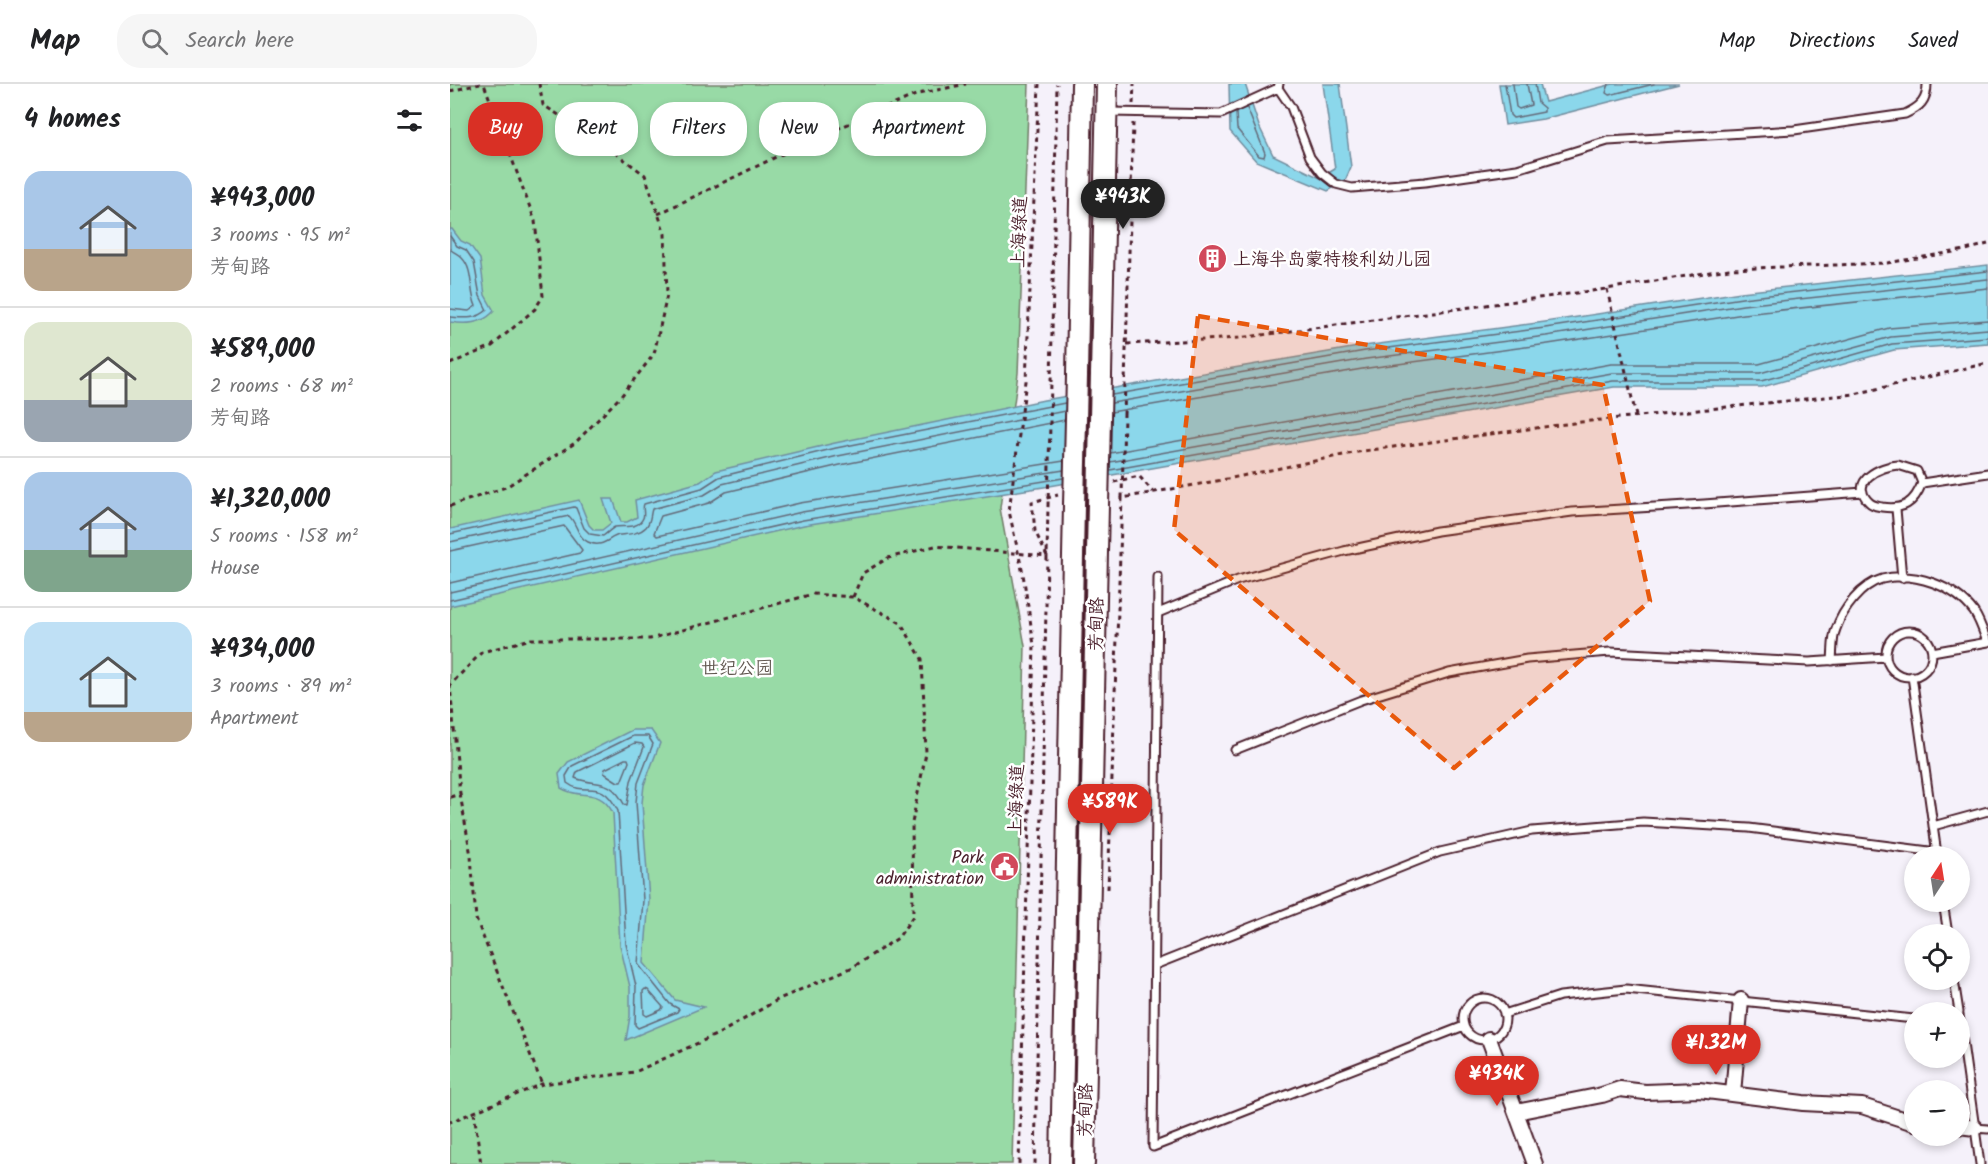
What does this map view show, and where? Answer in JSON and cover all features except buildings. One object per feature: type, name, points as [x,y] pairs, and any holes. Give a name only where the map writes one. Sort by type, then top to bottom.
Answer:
[{"type":"main road","name":"芳甸路","points":[[1061,1164],[1082,84]]},
{"type":"main road","name":"芳甸路","points":[[1084,1164],[1107,84]]},
{"type":"street","points":[[1733,1094],[1741,1000]]},
{"type":"street","points":[[1489,1039],[1535,1164]]},
{"type":"street","points":[[1516,1112],[1602,1095],[1620,1089],[1645,1092],[1699,1090],[1803,1103],[1862,1106],[1904,1120]]},
{"type":"lane","points":[[1107,111],[1221,114],[1279,86],[1291,107],[1310,157],[1322,173],[1336,184],[1352,188],[1425,182],[1517,169],[1608,141],[1794,130],[1905,114],[1921,107],[1927,93],[1927,84]]},
{"type":"lane","points":[[1898,465],[1917,471],[1922,483],[1918,494],[1908,503],[1896,509],[1874,506],[1863,492],[1863,484],[1867,476],[1887,466],[1898,465]]},
{"type":"lane","points":[[1922,483],[1988,473]]},
{"type":"lane","points":[[1158,612],[1238,580],[1344,551],[1437,531],[1572,512],[1863,492]]},
{"type":"lane","points":[[1896,509],[1902,578]]},
{"type":"lane","points":[[1158,577],[1154,1147],[1464,1026]]},
{"type":"lane","points":[[1832,661],[1835,629],[1851,601],[1866,587],[1882,579],[1902,578],[1930,581],[1956,594],[1973,611],[1987,642],[1932,652]]},
{"type":"lane","points":[[1906,631],[1914,632],[1925,638],[1932,652],[1927,668],[1912,676],[1904,676],[1893,671],[1886,657],[1888,644],[1895,635],[1906,631]]},
{"type":"lane","points":[[1235,750],[1361,700],[1449,673],[1527,659],[1610,652],[1809,662],[1886,657]]},
{"type":"lane","points":[[1912,676],[1936,846]]},
{"type":"lane","points":[[1933,826],[1988,811]]},
{"type":"lane","points":[[1155,965],[1440,852],[1532,831],[1643,822],[1749,828],[1904,849]]},
{"type":"lane","points":[[1504,1014],[1560,996],[1626,990],[1904,1017]]},
{"type":"lane","points":[[1478,998],[1494,1001],[1501,1006],[1504,1014],[1502,1029],[1496,1036],[1489,1039],[1480,1040],[1473,1037],[1464,1026],[1465,1008],[1478,998]]},
{"type":"lane","points":[[1969,1068],[1981,1129],[1980,1164]]},
{"type":"path","points":[[450,91],[482,84],[535,221],[543,296],[535,309],[492,346],[450,364]]},
{"type":"path","points":[[450,506],[506,487],[575,443],[622,395],[654,354],[667,295],[665,234],[645,176],[594,137],[543,105],[539,84]]},
{"type":"path","points":[[658,214],[809,141],[918,94],[966,84]]},
{"type":"path","name":"上海绿道","points":[[1019,1164],[1034,645],[1009,511],[1026,381],[1039,84]]},
{"type":"path","points":[[1035,1164],[1057,84]]},
{"type":"path","points":[[1108,891],[1134,84]]},
{"type":"path","points":[[1127,344],[1239,338],[1606,289],[1729,269],[1887,262],[1966,250],[1988,244]]},
{"type":"path","points":[[1606,289],[1636,416]]},
{"type":"path","points":[[1122,498],[1363,451],[1636,416],[1856,394],[1988,363]]},
{"type":"path","points":[[852,597],[863,573],[888,558],[935,546],[1047,556]]},
{"type":"path","points":[[450,1122],[542,1084],[635,1072],[722,1032],[779,999],[853,967],[898,938],[913,916],[912,823],[926,753],[922,659],[901,623],[852,597],[813,594],[650,639],[531,639],[482,652],[450,685],[460,794],[471,856],[476,919],[542,1084]]},
{"type":"path","points":[[450,797],[460,794]]},
{"type":"path","points":[[474,1112],[481,1164]]},
{"type":"highlighted area","points":[[1198,316],[1603,385],[1650,601],[1454,768],[1174,530]]},
{"type":"green space","name":"世纪公园","points":[[450,84],[1029,84],[1018,373],[1000,508],[1025,646],[1012,1164],[450,1164]]},
{"type":"water","points":[[1229,84],[1245,84],[1259,126],[1273,155],[1320,178],[1335,169],[1323,84],[1340,84],[1351,167],[1345,181],[1328,191],[1256,161],[1230,131]]},
{"type":"water","points":[[1499,84],[1540,84],[1545,102],[1613,84],[1679,84],[1543,119],[1505,125]]},
{"type":"water","points":[[450,229],[461,241],[470,245],[480,259],[485,295],[494,311],[480,321],[450,322]]},
{"type":"water","points":[[1988,265],[1988,343],[1894,350],[1762,387],[1614,387],[1044,487],[804,525],[450,606],[450,529],[579,500],[589,525],[594,530],[602,530],[611,523],[603,499],[613,499],[621,522],[627,522],[637,517],[635,500],[700,482],[716,471],[835,443],[1044,400],[1364,346],[1545,322],[1741,292]]},
{"type":"water","points":[[632,730],[651,730],[660,743],[644,785],[642,803],[649,900],[644,963],[675,1000],[704,1007],[626,1040],[630,1016],[630,987],[620,945],[613,813],[608,805],[596,797],[576,794],[561,788],[559,774],[568,762]]},
{"type":"place","name":"上海半岛蒙特梭利幼儿园","points":[[1212,259]]},
{"type":"place","name":"Park administration","points":[[1005,867]]}]
